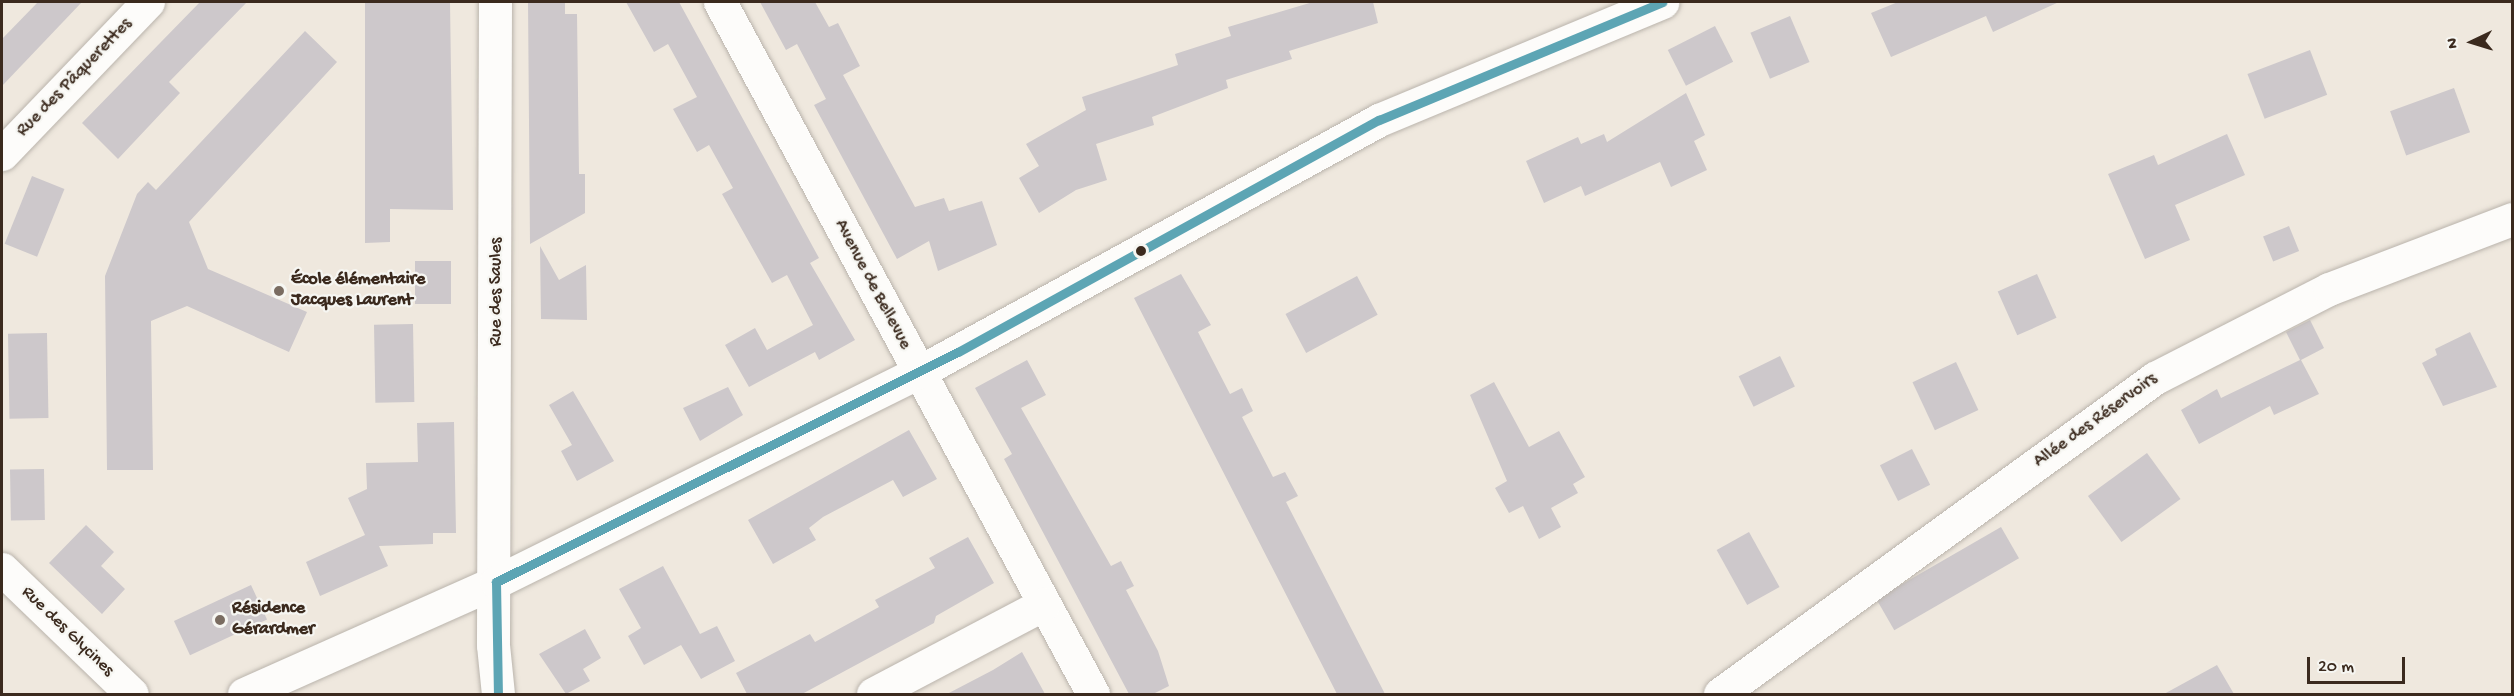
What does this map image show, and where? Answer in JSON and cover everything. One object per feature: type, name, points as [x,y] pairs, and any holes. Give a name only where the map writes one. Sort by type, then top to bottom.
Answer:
[{"type":"street","name":"Rue des Pâquerettes","points":[[2,154],[148,2]]},
{"type":"street","name":"Rue des Saules","points":[[495,2],[498,694]]},
{"type":"street","name":"Avenue de Bellevue","points":[[720,2],[1093,694]]},
{"type":"street","points":[[244,694],[496,582],[919,372],[1379,120],[1662,2]]},
{"type":"street","name":"Allée des Réservoirs","points":[[1720,694],[2155,378],[2329,289],[2512,219]]},
{"type":"street","name":"Rue des Glycines","points":[[2,569],[132,694]]},
{"type":"street","points":[[873,694],[1044,604]]},
{"type":"building","points":[[38,2],[82,2],[2,86],[2,39]]},
{"type":"building","points":[[200,2],[247,2],[169,82],[180,93],[118,159],[82,123]]},
{"type":"building","points":[[365,2],[450,2],[453,210],[390,209],[390,242],[365,243]]},
{"type":"building","points":[[528,2],[565,2],[565,14],[577,14],[579,174],[585,174],[585,213],[530,244]]},
{"type":"building","points":[[626,2],[679,2],[819,258],[810,263],[855,340],[819,360],[815,352],[749,387],[725,345],[755,328],[767,350],[813,325],[787,275],[772,283],[722,194],[733,188],[709,145],[697,152],[673,109],[697,97],[668,44],[654,52]]},
{"type":"building","points":[[760,2],[815,2],[829,27],[838,23],[860,66],[843,75],[915,207],[944,198],[949,211],[982,201],[997,245],[938,271],[929,241],[897,259],[814,105],[826,99],[797,44],[786,50]]},
{"type":"building","points":[[1313,2],[1373,2],[1378,23],[1289,51],[1292,59],[1226,80],[1228,88],[1152,117],[1154,125],[1096,144],[1107,180],[1076,190],[1039,213],[1019,178],[1039,166],[1026,144],[1086,110],[1082,97],[1178,65],[1175,54],[1231,36],[1228,27]]},
{"type":"building","points":[[1898,2],[2059,2],[1993,32],[1986,16],[1891,57],[1871,13]]},
{"type":"building","points":[[1790,16],[1810,62],[1770,79],[1750,33]]},
{"type":"building","points":[[1715,26],[1733,62],[1686,86],[1668,50]]},
{"type":"building","points":[[305,31],[337,62],[189,222],[208,269],[307,312],[289,352],[187,306],[151,321],[153,470],[107,470],[105,276],[137,194],[148,182],[156,190]]},
{"type":"building","points":[[2310,50],[2327,95],[2265,119],[2247,74]]},
{"type":"building","points":[[2454,88],[2470,132],[2406,155],[2390,111]]},
{"type":"building","points":[[1686,93],[1705,135],[1694,141],[1707,170],[1671,187],[1660,162],[1585,196],[1581,186],[1544,203],[1526,161],[1578,137],[1581,144],[1604,134],[1607,142]]},
{"type":"building","points":[[2227,134],[2245,175],[2175,205],[2190,240],[2145,259],[2108,174],[2154,155],[2158,165]]},
{"type":"building","points":[[32,176],[64,189],[37,257],[5,244]]},
{"type":"building","points":[[2289,226],[2299,251],[2273,262],[2263,236]]},
{"type":"building","points":[[540,246],[559,280],[586,265],[587,320],[541,319]]},
{"type":"building","points":[[415,261],[451,261],[451,304],[415,304]]},
{"type":"building","points":[[1181,274],[1211,325],[1198,332],[1230,394],[1242,388],[1253,411],[1242,417],[1273,477],[1285,472],[1298,496],[1286,502],[1385,694],[1337,694],[1134,298]]},
{"type":"building","points":[[2037,274],[2057,318],[2017,335],[1998,291]]},
{"type":"building","points":[[1357,276],[1378,315],[1306,353],[1285,314]]},
{"type":"building","points":[[2310,320],[2324,348],[2301,360],[2319,394],[2274,415],[2270,406],[2199,444],[2181,410],[2217,389],[2221,398],[2300,360],[2286,332]]},
{"type":"building","points":[[413,324],[414,402],[375,403],[374,325]]},
{"type":"building","points":[[2470,332],[2497,387],[2443,406],[2422,363],[2437,355],[2435,349]]},
{"type":"building","points":[[47,333],[48,418],[9,419],[8,334]]},
{"type":"building","points":[[1780,356],[1795,387],[1754,407],[1739,376]]},
{"type":"building","points":[[1027,360],[1046,395],[1021,408],[1111,566],[1121,561],[1134,586],[1126,590],[1158,651],[1169,686],[1153,694],[1129,694],[1004,459],[1012,454],[975,388]]},
{"type":"building","points":[[1956,362],[1978,410],[1935,430],[1912,382]]},
{"type":"building","points":[[1494,382],[1529,447],[1559,431],[1585,477],[1573,484],[1578,493],[1551,508],[1561,527],[1539,539],[1523,506],[1509,513],[1495,488],[1507,481],[1470,395]]},
{"type":"building","points":[[728,387],[743,415],[700,441],[683,408]]},
{"type":"building","points":[[573,391],[614,461],[577,481],[561,451],[572,445],[549,405]]},
{"type":"building","points":[[454,422],[456,533],[433,533],[433,544],[379,546],[388,566],[320,596],[306,562],[365,535],[348,498],[367,489],[366,463],[418,462],[417,423]]},
{"type":"building","points":[[909,430],[937,479],[903,497],[893,480],[823,517],[809,528],[816,540],[773,564],[748,520]]},
{"type":"building","points":[[1912,449],[1930,485],[1898,501],[1880,465]]},
{"type":"building","points":[[2147,453],[2181,499],[2121,542],[2088,496]]},
{"type":"building","points":[[44,469],[45,520],[11,521],[10,470]]},
{"type":"building","points":[[86,525],[114,552],[101,566],[125,589],[102,614],[49,563]]},
{"type":"building","points":[[2001,527],[2019,558],[1894,630],[1876,599]]},
{"type":"building","points":[[1749,532],[1780,587],[1747,605],[1717,550]]},
{"type":"building","points":[[968,537],[994,583],[936,616],[934,623],[802,694],[747,694],[736,673],[810,634],[815,642],[879,607],[875,600],[935,568],[929,558]]},
{"type":"building","points":[[663,566],[700,634],[717,626],[735,661],[701,679],[681,645],[644,665],[628,636],[641,628],[619,589]]},
{"type":"building","name":"Résidence Gérardmer","points":[[251,585],[267,619],[190,655],[174,621]]},
{"type":"building","points":[[585,629],[601,658],[583,669],[590,681],[566,694],[539,654]]},
{"type":"building","points":[[1022,652],[1045,694],[947,694],[993,670]]},
{"type":"building","points":[[2217,665],[2234,694],[2164,694]]},
{"type":"transit line","points":[[496,582],[958,352],[1379,120],[1662,2]]},
{"type":"transit line","points":[[496,582],[498,694]]},
{"type":"place","name":"École élémentaire Jacques Laurent","points":[[279,291]]},
{"type":"place","name":"Résidence Gérardmer","points":[[220,620]]}]
